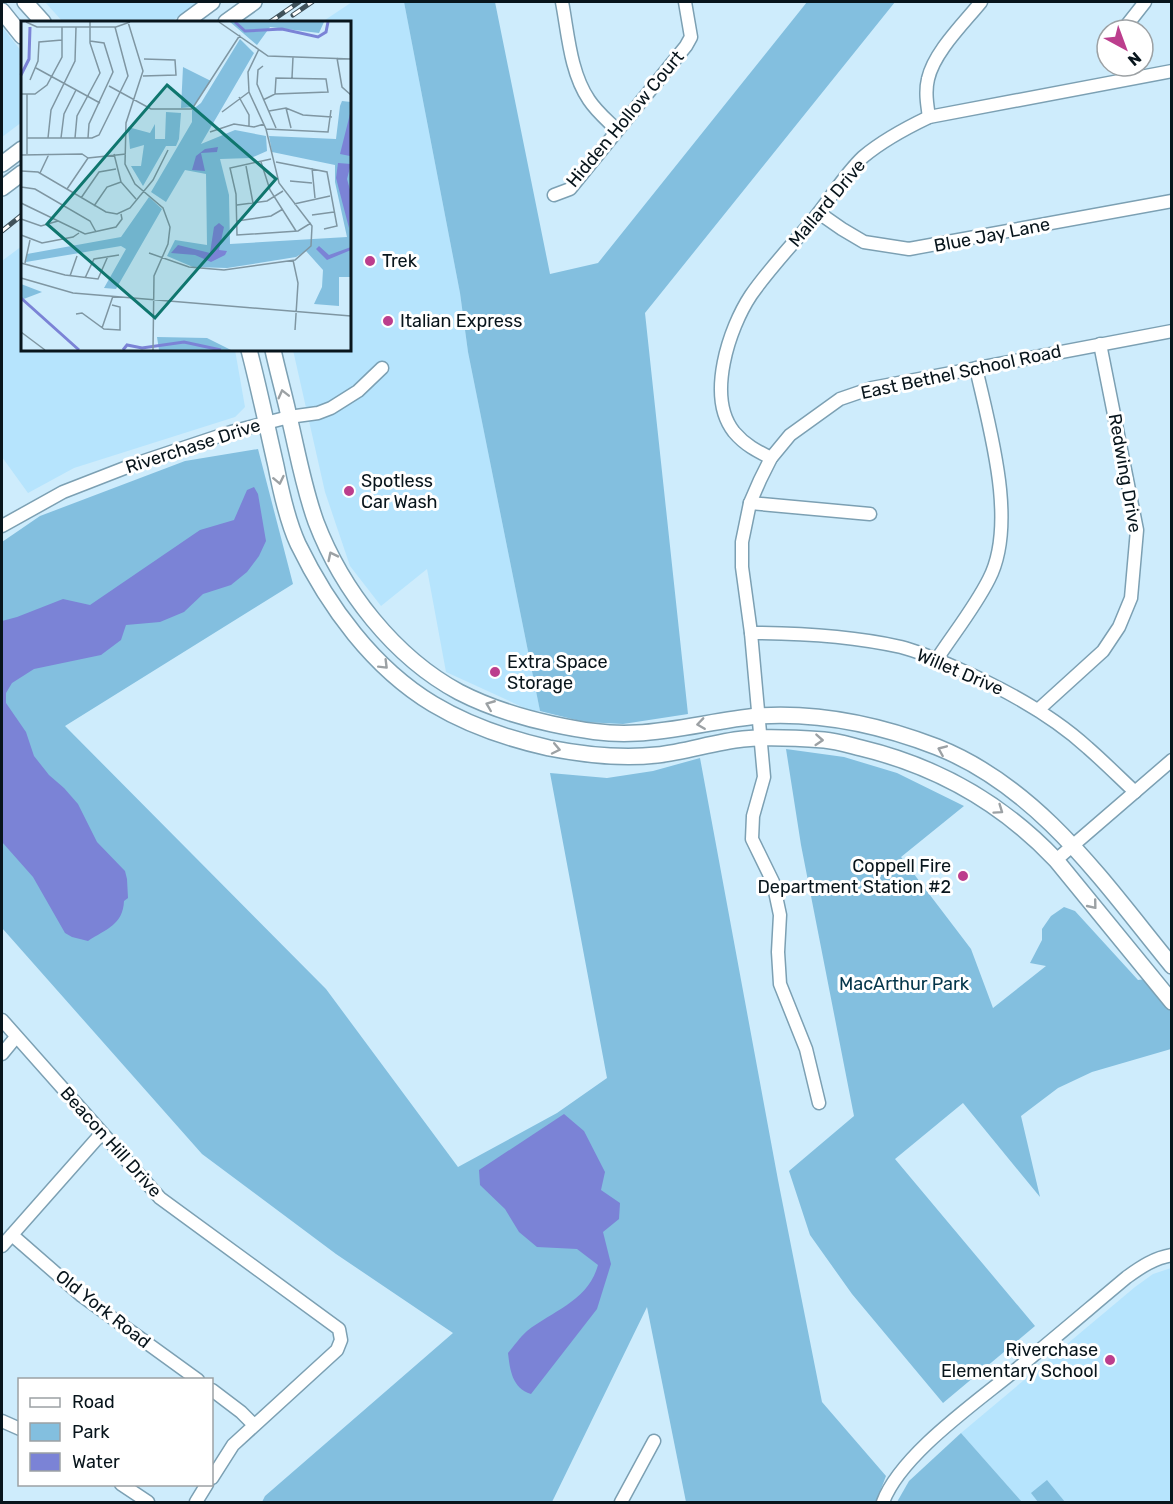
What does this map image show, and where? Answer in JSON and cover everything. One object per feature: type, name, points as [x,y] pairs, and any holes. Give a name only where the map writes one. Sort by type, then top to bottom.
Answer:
[{"type":"main road","points":[[25,2],[42,21]]},
{"type":"main road","points":[[186,21],[212,2]]},
{"type":"main road","points":[[227,21],[248,3]]},
{"type":"main road","points":[[2,11],[21,35]]},
{"type":"main road","points":[[2,164],[21,150]]},
{"type":"main road","points":[[2,188],[21,175]]},
{"type":"main road","points":[[249,351],[284,502],[297,542],[344,622],[390,672],[432,704],[518,741],[590,755],[659,754],[734,740],[761,738],[828,740],[891,756],[928,770],[974,794],[1034,837],[1056,860],[1172,1002]]},
{"type":"main road","points":[[273,351],[302,479],[316,523],[337,566],[363,606],[395,644],[438,679],[461,693],[518,716],[582,731],[608,733],[668,730],[759,716],[797,715],[836,718],[886,730],[936,747],[974,764],[1010,788],[1044,815],[1073,846],[1172,966]]},
{"type":"main road","points":[[344,622],[363,606]]},
{"type":"street","points":[[562,2],[574,62],[583,91],[598,113],[617,130]]},
{"type":"street","name":"Hidden Hollow Court","points":[[554,195],[570,189],[656,84],[691,37],[685,2]]},
{"type":"street","points":[[929,117],[926,99],[928,79],[936,58],[981,2]]},
{"type":"street","points":[[1133,18],[1145,2]]},
{"type":"street","name":"Mallard Drive","points":[[771,458],[748,447],[733,431],[723,406],[722,380],[726,348],[751,294],[819,213],[845,176],[864,156],[901,131],[929,117],[1172,71]]},
{"type":"street","name":"Blue Jay Lane","points":[[819,213],[842,230],[864,242],[909,249],[1172,201]]},
{"type":"street","name":"East Bethel School Road","points":[[819,1103],[806,1049],[780,984],[778,952],[780,915],[773,882],[752,839],[753,816],[764,777],[751,633],[741,567],[742,542],[750,503],[771,458],[790,435],[840,399],[872,387],[1172,332]]},
{"type":"street","name":"Redwing Drive","points":[[1038,710],[1103,651],[1119,627],[1131,598],[1137,530],[1100,344]]},
{"type":"street","name":"Riverchase Drive","points":[[2,526],[63,492],[135,464],[231,432],[331,408],[358,391],[382,368]]},
{"type":"street","points":[[937,659],[990,578],[999,550],[1002,524],[999,484],[976,368]]},
{"type":"street","points":[[750,503],[870,514]]},
{"type":"street","name":"Willet Drive","points":[[751,633],[805,633],[840,637],[903,648],[937,659],[994,684],[1038,710],[1087,746],[1135,792]]},
{"type":"street","points":[[1056,860],[1172,760]]},
{"type":"street","name":"Beacon Hill Drive","points":[[2,1020],[160,1198],[339,1329],[341,1340],[337,1350],[254,1425]]},
{"type":"street","points":[[2,1054],[16,1037]]},
{"type":"street","points":[[2,1246],[101,1134]]},
{"type":"street","name":"Old York Road","points":[[12,1235],[82,1296],[195,1378]]},
{"type":"street","points":[[883,1503],[888,1488],[910,1460],[952,1422],[1127,1277],[1143,1265],[1172,1255]]},
{"type":"street","points":[[213,1391],[254,1425],[232,1445],[213,1476]]},
{"type":"street","points":[[2,1420],[18,1428]]},
{"type":"street","points":[[621,1503],[654,1441]]},
{"type":"street","points":[[122,1486],[148,1503]]},
{"type":"street","points":[[196,1503],[206,1486]]},
{"type":"shaded area","points":[[45,2],[198,2],[172,21],[62,21]]},
{"type":"shaded area","points":[[352,2],[404,2],[460,293],[468,352],[540,711],[531,711],[446,672],[427,569],[381,606],[350,566],[325,492],[293,351],[351,351],[351,21],[324,21]]},
{"type":"shaded area","points":[[2,27],[21,51],[21,123],[2,137]]},
{"type":"shaded area","points":[[21,247],[21,351],[235,351],[245,407],[235,417],[74,468],[28,493],[2,457],[2,261]]},
{"type":"shaded area","name":"Riverchase Elementary School","points":[[1171,1268],[1171,1502],[1022,1502],[961,1433],[1135,1287],[1153,1274]]},
{"type":"green space","points":[[404,2],[495,2],[550,274],[598,263],[807,2],[895,2],[645,313],[688,714],[623,724],[584,722],[540,711],[468,352],[460,293]]},
{"type":"green space","points":[[258,449],[293,584],[65,726],[326,989],[458,1167],[557,1113],[607,1078],[550,773],[607,778],[653,771],[700,758],[778,1180],[822,1402],[886,1476],[876,1502],[686,1502],[647,1307],[552,1502],[262,1502],[265,1496],[453,1333],[336,1254],[202,1154],[2,928],[2,542],[40,516],[185,461]]},
{"type":"green space","name":"MacArthur Park","points":[[786,749],[844,757],[897,773],[964,806],[901,857],[971,949],[993,1008],[1046,966],[1030,963],[1042,940],[1042,929],[1051,916],[1064,907],[1075,911],[1138,980],[1146,979],[1171,1011],[1171,1049],[1092,1072],[1058,1088],[1021,1116],[1040,1197],[963,1103],[895,1159],[1035,1326],[943,1403],[852,1294],[810,1235],[789,1171],[854,1116],[801,845]]},
{"type":"green space","points":[[961,1433],[1022,1502],[897,1502],[909,1481]]},
{"type":"green space","points":[[1047,1480],[1065,1502],[1038,1502],[1031,1493]]},
{"type":"water","points":[[254,487],[258,494],[266,541],[259,556],[247,572],[231,585],[203,594],[184,612],[160,622],[126,625],[121,640],[101,655],[34,669],[12,683],[6,693],[6,703],[26,732],[34,756],[78,804],[97,842],[125,871],[128,898],[124,901],[117,921],[88,941],[72,937],[65,933],[33,877],[2,842],[2,621],[63,599],[90,605],[200,530],[234,520],[247,490]]},
{"type":"water","points":[[564,1114],[584,1131],[605,1172],[601,1190],[620,1203],[619,1219],[603,1232],[611,1264],[597,1309],[531,1394],[520,1387],[513,1378],[508,1353],[527,1331],[578,1296],[586,1288],[598,1265],[577,1249],[537,1247],[519,1232],[505,1209],[480,1185],[479,1170]]},
{"type":"railway","points":[[271,21],[299,2]]},
{"type":"railway","points":[[293,15],[312,2]]},
{"type":"railway","points":[[2,231],[21,216]]},
{"type":"place","name":"Trek","points":[[370,261]]},
{"type":"place","name":"Italian Express","points":[[388,321]]},
{"type":"place","name":"Spotless Car Wash","points":[[349,491]]},
{"type":"place","name":"Extra Space Storage","points":[[495,672]]},
{"type":"place","name":"Coppell Fire Department Station #2","points":[[963,876]]},
{"type":"place","name":"Riverchase Elementary School","points":[[1110,1360]]}]
